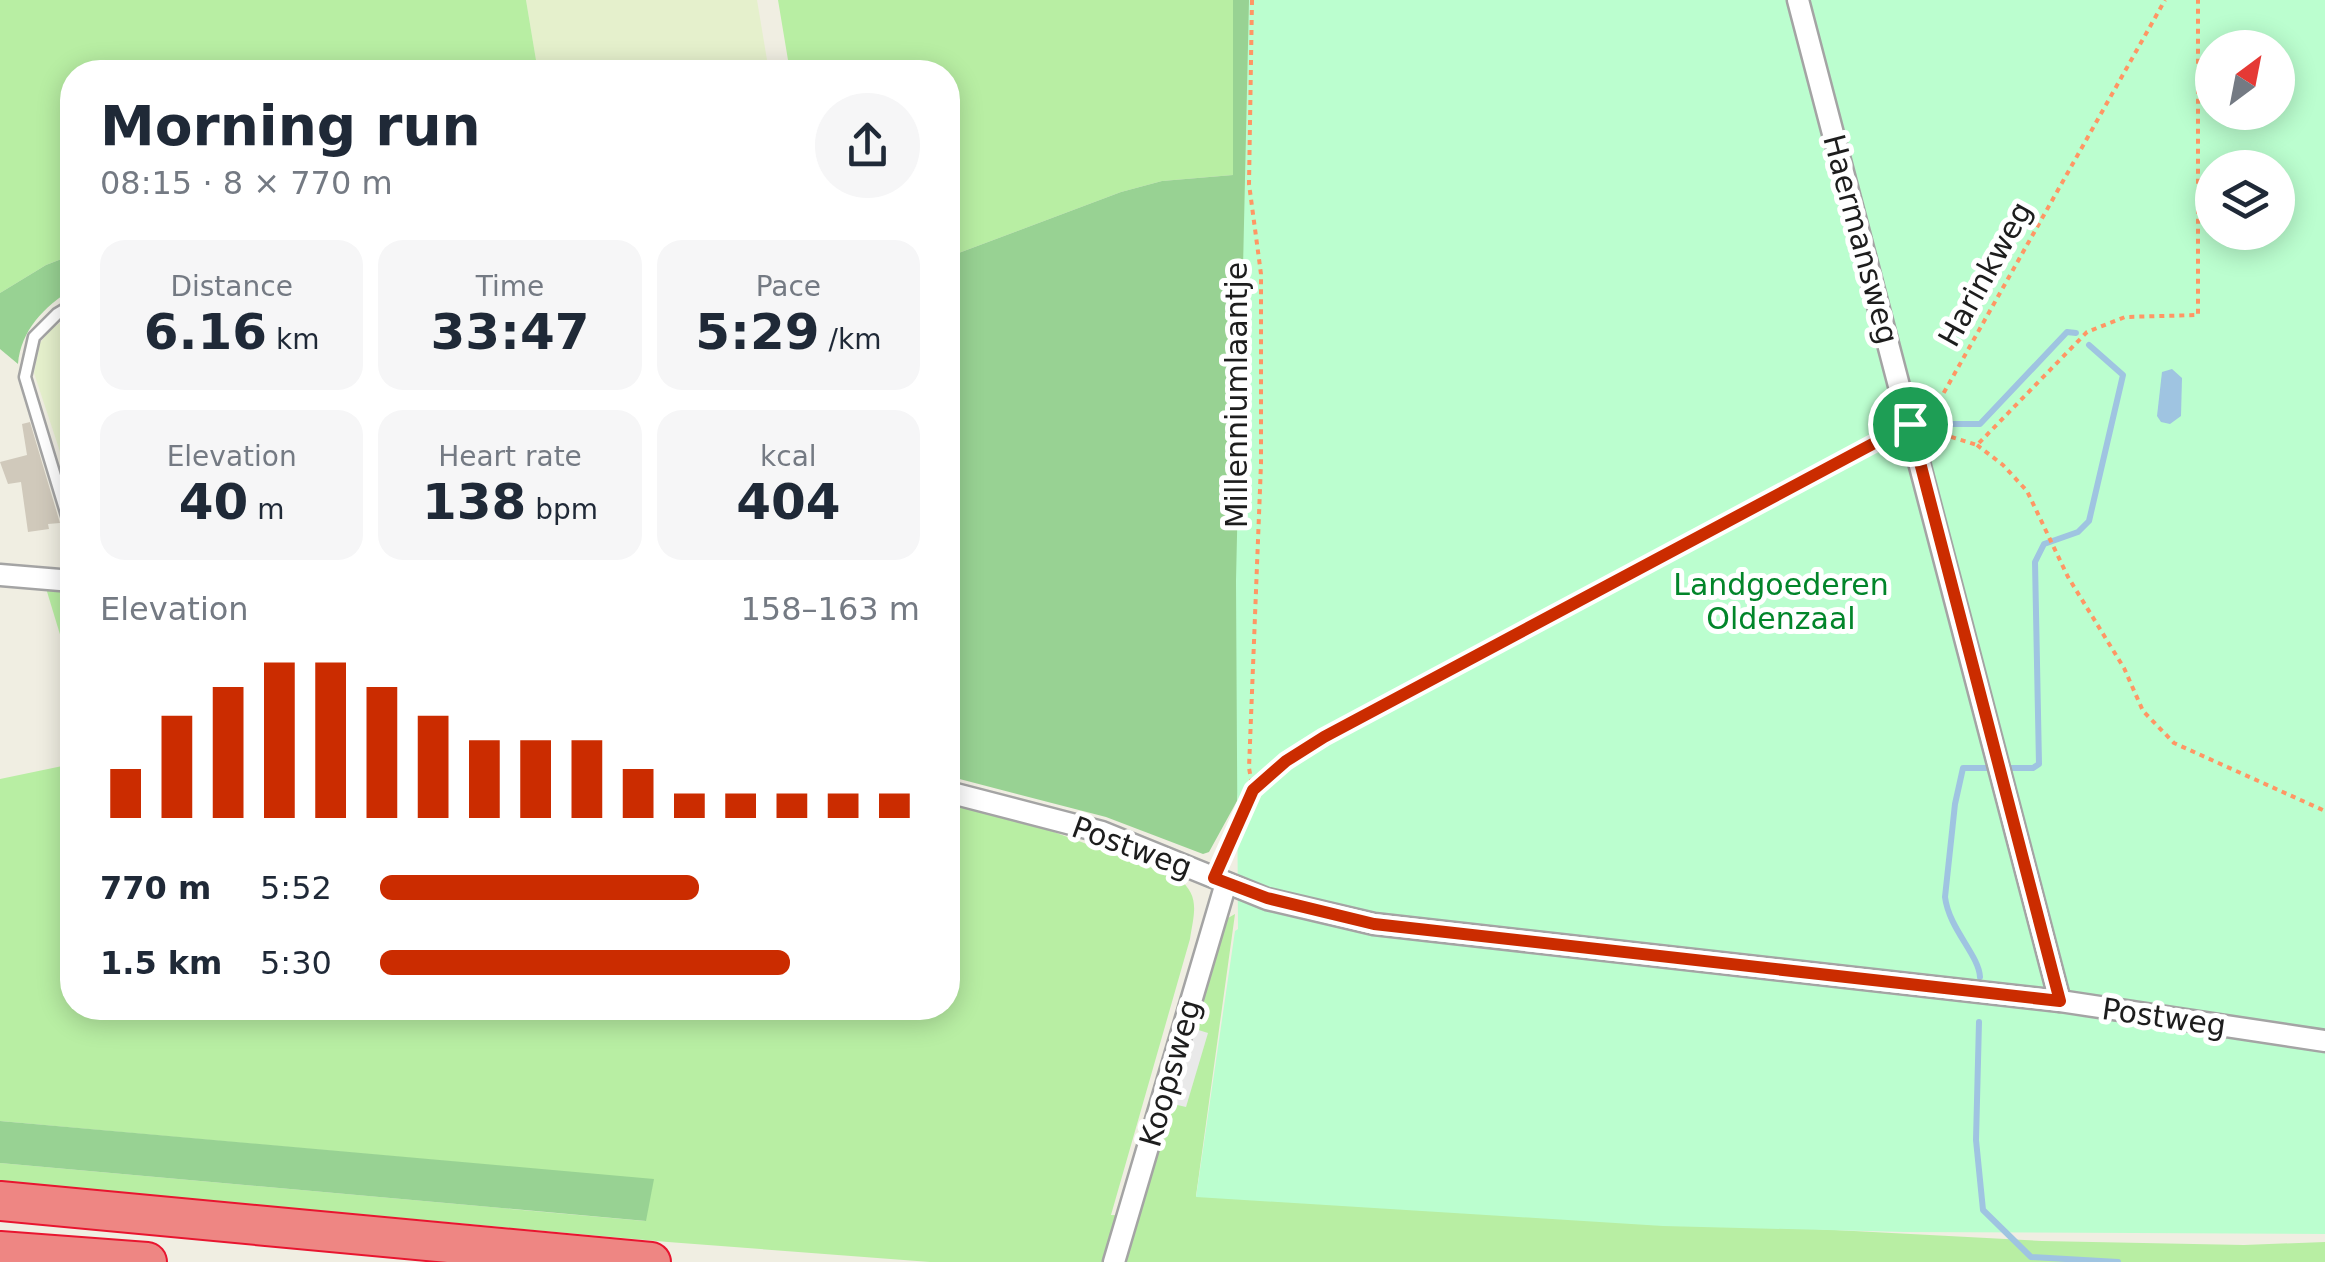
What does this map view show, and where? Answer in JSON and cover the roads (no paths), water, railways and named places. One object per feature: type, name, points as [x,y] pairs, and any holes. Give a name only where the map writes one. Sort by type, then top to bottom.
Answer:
[{"type":"highway","points":[[0,1202],[652,1262]]},
{"type":"highway","points":[[0,1251],[147,1262]]},
{"type":"street","name":"Haermansweg","points":[[1798,0],[1914,423],[2060,1001]]},
{"type":"street","points":[[0,574],[60,580]]},
{"type":"street","name":"Postweg","points":[[960,795],[1102,832],[1220,881],[1318,913],[1374,924],[2060,1001],[2325,1041]]},
{"type":"street","name":"Koopsweg","points":[[1114,1262],[1220,881]]},
{"type":"lane","points":[[60,312],[34,337],[25,377],[60,492]]},
{"type":"water","points":[[2172,369],[2182,378],[2181,416],[2170,424],[2161,422],[2157,416],[2162,372]]},
{"type":"waterway","points":[[1944,424],[1980,424],[2067,332],[2076,333]]},
{"type":"waterway","points":[[2009,768],[2033,768],[2039,764],[2035,562],[2044,544],[2078,532],[2089,521],[2123,375],[2089,345]]},
{"type":"waterway","points":[[1980,977],[1945,897],[1963,768],[1991,768]]},
{"type":"waterway","points":[[1979,1022],[1976,1140],[1983,1210],[2031,1257],[2118,1262]]},
{"type":"park label","name":"Landgoederen Oldenzaal","points":[[1781,601]]}]
